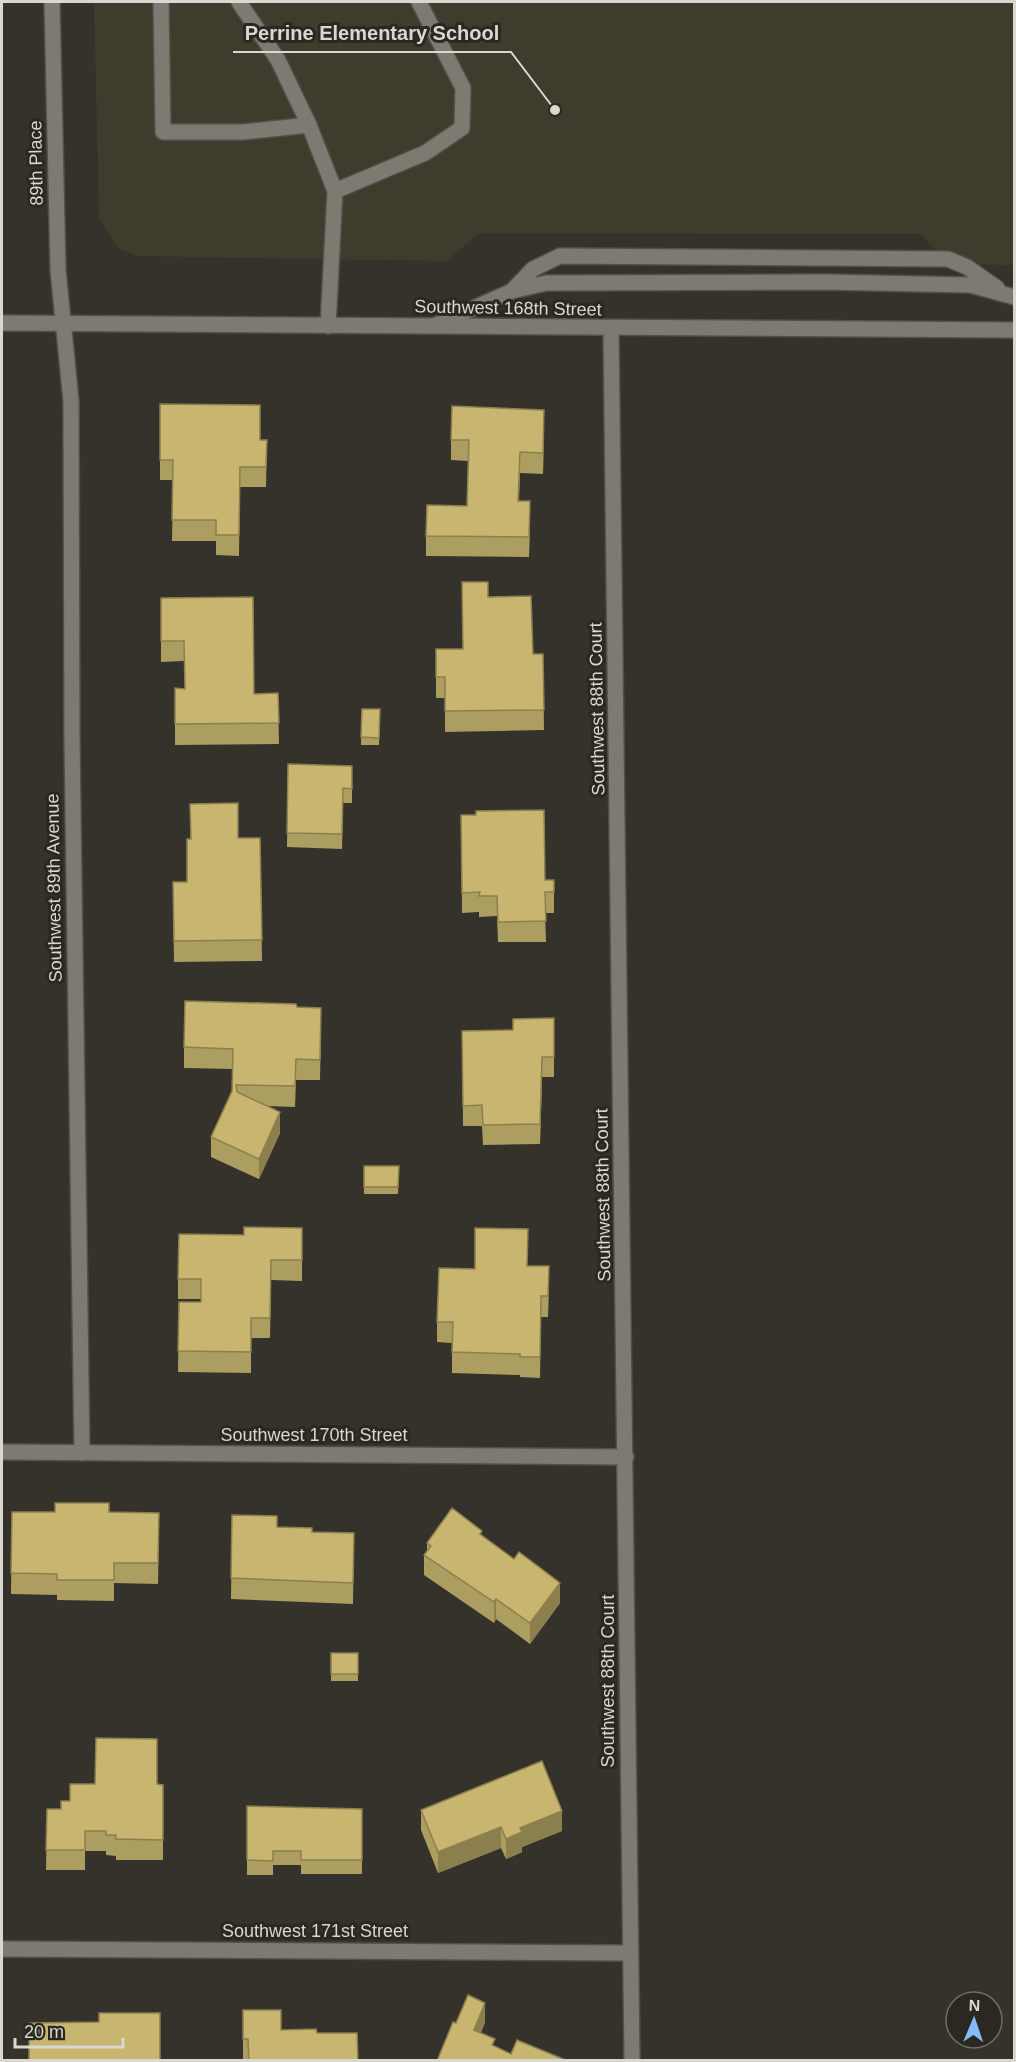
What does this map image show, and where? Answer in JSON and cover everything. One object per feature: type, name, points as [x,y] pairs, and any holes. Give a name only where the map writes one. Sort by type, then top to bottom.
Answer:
[{"type":"street","name":"89th Place","points":[[52,2],[62,324]]},
{"type":"street","points":[[161,2],[163,132],[243,132],[309,125]]},
{"type":"street","points":[[239,2],[278,60],[309,125],[335,191],[328,326]]},
{"type":"street","points":[[335,191],[425,153],[462,128],[463,88],[419,2]]},
{"type":"street","points":[[512,291],[532,269],[560,256],[866,257],[948,259],[967,267],[1010,295]]},
{"type":"street","points":[[430,327],[512,291],[546,283],[826,282],[970,285],[1010,295]]},
{"type":"street","name":"Southwest 168th Street","points":[[2,323],[1014,330]]},
{"type":"street","name":"Southwest 89th Avenue","points":[[62,324],[71,401],[72,739],[82,1453]]},
{"type":"street","name":"Southwest 88th Court","points":[[611,329],[632,2061]]},
{"type":"street","name":"Southwest 170th Street","points":[[2,1452],[626,1457]]},
{"type":"street","name":"Southwest 171st Street","points":[[2,1949],[629,1953]]},
{"type":"shaded area","points":[[94,2],[1014,2],[1014,265],[947,264],[921,234],[480,233],[446,261],[136,256],[118,248],[99,218]]},
{"type":"building","points":[[160,404],[260,405],[260,440],[267,440],[266,467],[240,467],[239,535],[216,535],[216,520],[172,520],[173,460],[160,460]]},
{"type":"building","points":[[452,406],[544,410],[543,453],[520,452],[518,501],[530,501],[529,537],[426,536],[427,505],[467,506],[469,440],[451,440]]},
{"type":"building","points":[[462,582],[488,582],[488,597],[531,596],[533,654],[543,654],[544,710],[445,711],[445,677],[436,677],[436,649],[463,649]]},
{"type":"building","points":[[253,597],[254,694],[278,693],[279,723],[175,724],[175,688],[185,689],[184,641],[161,641],[161,598]]},
{"type":"building","points":[[362,709],[380,709],[379,738],[361,737]]},
{"type":"building","points":[[288,764],[352,766],[352,789],[343,788],[342,834],[287,833]]},
{"type":"building","points":[[238,803],[238,838],[260,838],[262,940],[174,941],[173,882],[187,882],[187,839],[191,839],[190,804]]},
{"type":"building","points":[[544,810],[545,880],[554,880],[554,892],[545,892],[546,921],[498,922],[497,896],[479,896],[480,892],[462,893],[461,815],[476,815],[476,811]]},
{"type":"building","points":[[185,1001],[296,1004],[297,1007],[321,1008],[320,1060],[296,1059],[295,1086],[236,1085],[237,1092],[280,1112],[259,1159],[211,1137],[232,1091],[233,1049],[184,1047]]},
{"type":"building","points":[[554,1018],[554,1057],[542,1057],[540,1124],[483,1125],[482,1105],[463,1106],[462,1031],[513,1030],[513,1019]]},
{"type":"building","points":[[364,1166],[399,1166],[398,1187],[364,1187]]},
{"type":"building","points":[[244,1227],[302,1228],[302,1260],[271,1260],[270,1318],[251,1318],[251,1352],[178,1351],[179,1302],[201,1302],[201,1279],[178,1279],[179,1234],[244,1235]]},
{"type":"building","points":[[475,1228],[528,1229],[527,1266],[549,1266],[548,1296],[541,1296],[540,1357],[520,1357],[520,1354],[452,1352],[453,1322],[437,1322],[439,1268],[475,1269]]},
{"type":"building","points":[[55,1503],[109,1503],[109,1512],[159,1513],[158,1563],[114,1563],[114,1580],[57,1580],[57,1574],[11,1573],[12,1512],[55,1512]]},
{"type":"building","points":[[452,1508],[482,1531],[480,1534],[514,1559],[519,1552],[560,1583],[530,1623],[496,1599],[494,1602],[424,1555],[431,1546],[427,1543]]},
{"type":"building","points":[[232,1515],[277,1516],[277,1527],[312,1528],[312,1532],[354,1533],[353,1583],[231,1578]]},
{"type":"building","points":[[331,1653],[358,1653],[358,1674],[331,1674]]},
{"type":"building","points":[[96,1738],[157,1739],[157,1784],[163,1785],[163,1840],[116,1839],[116,1835],[106,1835],[106,1831],[85,1831],[85,1850],[46,1850],[47,1809],[61,1809],[61,1801],[70,1801],[70,1784],[95,1784]]},
{"type":"building","points":[[542,1761],[562,1811],[520,1828],[522,1832],[506,1839],[501,1827],[438,1852],[421,1810]]},
{"type":"building","points":[[247,1806],[362,1809],[362,1860],[301,1860],[301,1851],[273,1851],[273,1861],[247,1860]]},
{"type":"building","points":[[468,1995],[485,2003],[474,2030],[495,2039],[492,2045],[511,2054],[517,2040],[563,2059],[562,2061],[437,2061],[453,2022],[456,2023]]},
{"type":"building","points":[[243,2010],[281,2010],[281,2030],[316,2029],[317,2033],[357,2033],[358,2061],[249,2061],[248,2039],[243,2039]]},
{"type":"building","points":[[99,2013],[160,2013],[160,2061],[29,2061],[29,2023],[99,2022]]},
{"type":"place","name":"Perrine Elementary School","points":[[555,110]]}]
